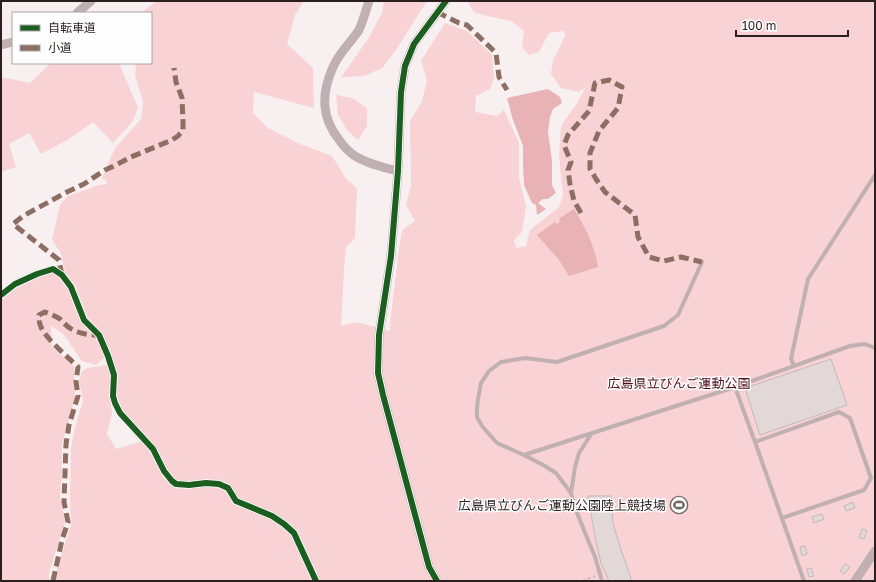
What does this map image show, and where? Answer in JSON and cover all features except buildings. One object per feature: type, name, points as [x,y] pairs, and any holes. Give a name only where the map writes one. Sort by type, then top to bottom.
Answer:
[{"type":"street","points":[[78,12],[91,1]]},
{"type":"street","points":[[369,1],[359,29],[333,65],[326,84],[325,109],[328,121],[335,135],[346,149],[356,156],[382,167],[398,171]]},
{"type":"street","points":[[437,581],[429,567],[378,373],[379,335],[391,256],[398,171],[401,92],[405,66],[414,44],[446,1]]},
{"type":"street","points":[[1,45],[12,42]]},
{"type":"street","points":[[1,295],[16,284],[37,274],[53,269],[62,275],[72,287],[84,320],[99,335],[108,356],[114,375],[113,396],[120,413],[153,449],[164,471],[172,481],[176,484],[189,485],[206,483],[219,484],[228,488],[236,501],[272,516],[284,524],[294,533],[316,581]]},
{"type":"street","points":[[855,581],[875,551]]},
{"type":"lane","points":[[794,366],[791,359],[808,279],[875,176]]},
{"type":"lane","points":[[602,581],[595,557],[575,508],[571,493],[556,473],[524,455],[498,443],[482,426],[478,416],[478,399],[481,383],[489,371],[501,362],[525,358],[557,362],[664,326],[678,315],[702,262]]},
{"type":"lane","points":[[524,455],[735,387],[850,346],[865,344],[875,348]]},
{"type":"lane","points":[[735,387],[804,581]]},
{"type":"lane","points":[[755,442],[839,412],[850,418],[871,478],[864,490],[782,518]]},
{"type":"lane","points":[[571,493],[579,453],[592,433]]},
{"type":"path","points":[[582,581],[588,578]]},
{"type":"green space","name":"広島県立びんご運動公園","points":[[156,1],[304,1],[295,15],[287,44],[313,68],[314,108],[254,92],[253,113],[268,128],[300,144],[332,156],[347,180],[357,188],[355,238],[346,247],[341,326],[357,322],[390,331],[402,230],[415,221],[406,205],[411,185],[410,121],[422,101],[427,80],[421,61],[445,23],[467,31],[492,55],[494,78],[490,89],[476,96],[475,112],[497,116],[504,110],[519,143],[519,178],[526,206],[522,232],[514,240],[516,248],[526,246],[530,230],[559,207],[563,195],[559,156],[561,126],[586,87],[579,92],[561,88],[551,74],[553,60],[565,36],[564,31],[549,33],[539,52],[529,55],[522,47],[524,31],[511,21],[474,12],[467,1],[875,1],[875,581],[56,581],[57,569],[71,525],[71,449],[75,427],[83,401],[79,381],[82,371],[88,368],[107,365],[111,377],[110,397],[112,414],[107,434],[116,449],[143,441],[165,480],[177,489],[204,487],[218,489],[222,481],[206,479],[178,481],[167,469],[156,447],[123,411],[117,396],[118,374],[111,354],[102,333],[88,318],[75,285],[65,272],[61,253],[52,240],[60,205],[68,196],[99,185],[107,184],[106,180],[102,178],[115,148],[141,119],[143,101],[135,76],[135,64],[152,64],[152,12],[142,12]]},
{"type":"green space","points":[[384,1],[427,1],[394,53],[382,68],[364,76],[341,77],[368,39],[382,13]]},
{"type":"green space","points":[[50,64],[119,64],[138,108],[132,122],[113,143],[93,122],[69,139],[41,154],[29,133],[9,144],[16,167],[1,172],[1,77],[30,83]]},
{"type":"green space","points":[[336,95],[352,98],[367,108],[367,126],[358,140],[346,129],[338,114]]},
{"type":"green space","points":[[53,271],[61,276],[97,336],[106,356],[96,365],[82,361],[64,335],[51,325],[52,347],[74,366],[75,398],[62,444],[60,497],[65,522],[49,573],[50,581],[1,581],[1,297],[16,285]]},
{"type":"shaded area","points":[[548,89],[560,97],[562,103],[553,109],[550,117],[548,132],[552,161],[552,185],[556,193],[548,199],[543,199],[538,203],[546,209],[537,215],[536,205],[532,203],[524,185],[523,146],[513,120],[507,98]]},
{"type":"shaded area","points":[[574,209],[589,237],[595,252],[598,267],[569,276],[559,260],[537,235],[555,222],[557,224],[559,223],[560,218]]},
{"type":"marked path","points":[[437,12],[459,23],[467,25],[496,53],[499,77],[507,90]]},
{"type":"marked path","points":[[62,275],[59,260],[13,224],[23,216],[84,184],[105,170],[178,136],[183,130],[182,98],[176,82],[174,68]]},
{"type":"marked path","points":[[581,213],[574,201],[568,170],[571,162],[564,145],[568,135],[589,111],[595,83],[609,80],[622,87],[618,108],[599,131],[590,153],[590,169],[605,192],[635,215],[638,237],[649,257],[664,261],[681,257],[702,262]]},
{"type":"marked path","points":[[53,581],[62,540],[68,522],[64,502],[66,444],[69,425],[78,396],[76,381],[78,367],[52,342],[44,332],[40,324],[39,315],[45,312],[58,318],[69,328],[86,334],[98,335]]},
{"type":"cycle path","points":[[437,581],[429,567],[378,373],[379,335],[391,256],[398,171],[401,92],[405,66],[414,44],[446,1]]},
{"type":"cycle path","points":[[1,295],[15,284],[37,274],[53,269],[62,275],[71,287],[84,320],[99,335],[108,356],[114,375],[113,396],[120,413],[153,449],[164,471],[172,481],[176,484],[189,485],[206,483],[219,484],[228,488],[236,501],[272,516],[284,524],[294,533],[316,581]]},
{"type":"place","name":"広島県立びんご運動公園陸上競技場","points":[[679,505]]}]
